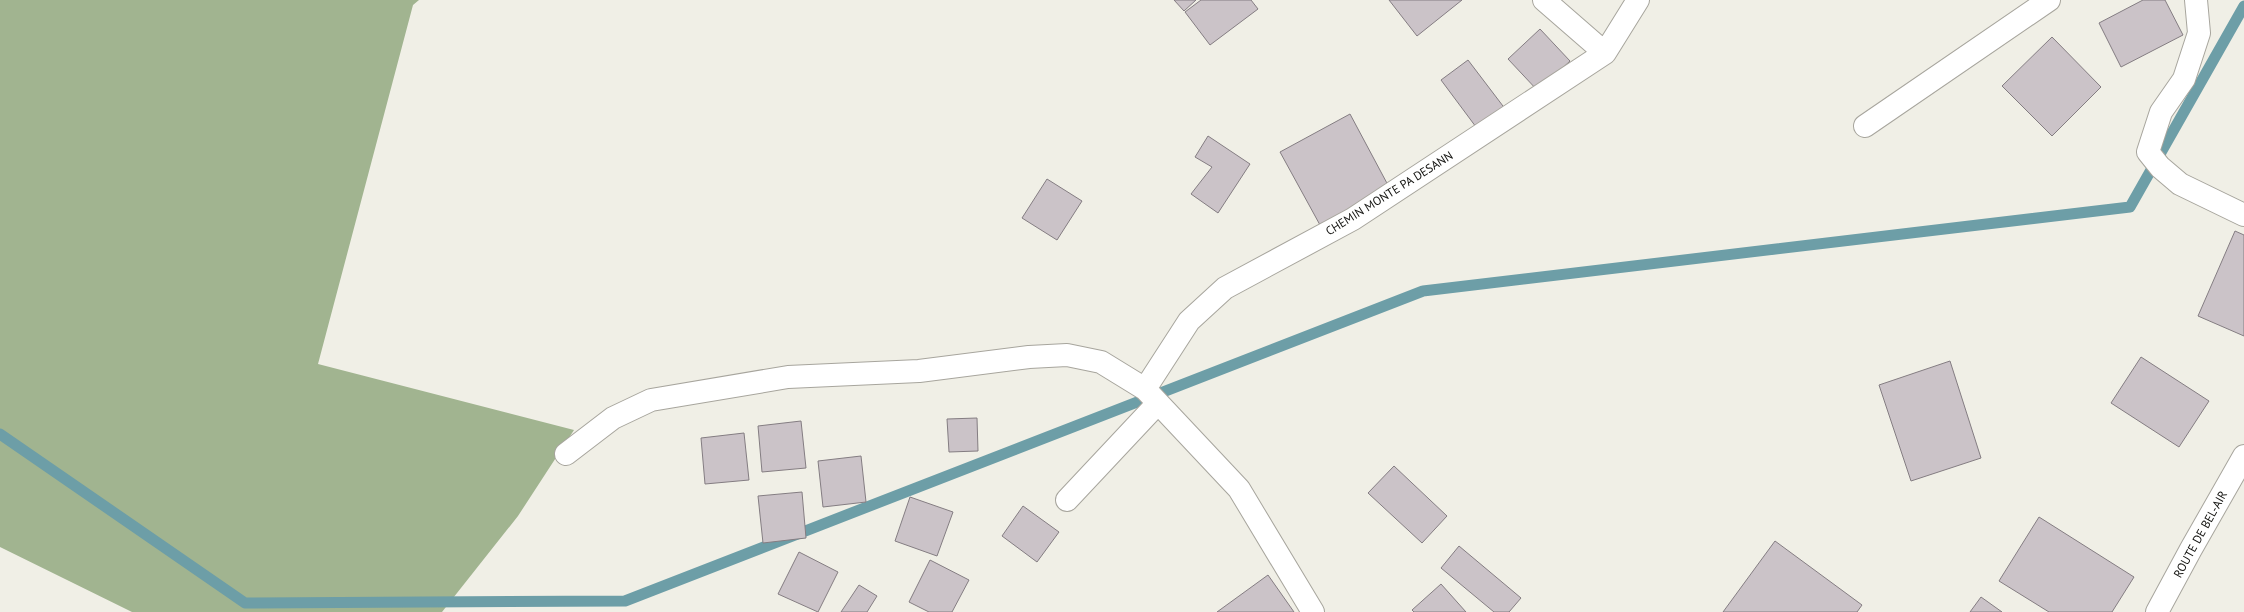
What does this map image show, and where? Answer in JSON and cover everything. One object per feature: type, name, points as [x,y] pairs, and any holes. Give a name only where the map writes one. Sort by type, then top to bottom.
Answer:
[{"type":"street","points":[[1544,0],[1605,53]]},
{"type":"street","name":"CHEMIN MONTE PA DESANN","points":[[1067,500],[1152,396],[1189,321],[1224,288],[1353,219],[1605,53],[1638,0]]},
{"type":"street","points":[[1865,126],[2049,0]]},
{"type":"street","points":[[2196,0],[2199,33],[2184,79],[2161,112],[2154,159],[2180,184],[2244,215]]},
{"type":"street","points":[[566,454],[612,418],[651,400],[788,377],[919,371],[1029,357],[1067,355],[1101,362],[1152,396],[1239,489],[1313,612]]},
{"type":"street","name":"ROUTE DE BEL-AIR","points":[[2157,612],[2244,456]]},
{"type":"green space","points":[[0,0],[419,0],[413,5],[318,364],[574,430],[518,516],[442,612],[132,612],[0,547]]},
{"type":"building","points":[[1174,0],[1196,0],[1184,11]]},
{"type":"building","points":[[1201,0],[1251,0],[1258,9],[1210,45],[1185,12]]},
{"type":"building","points":[[1389,0],[1462,0],[1417,36]]},
{"type":"building","points":[[2143,0],[2165,0],[2183,35],[2121,67],[2099,23]]},
{"type":"building","points":[[1540,29],[1570,61],[1538,91],[1508,59]]},
{"type":"building","points":[[2052,37],[2101,87],[2052,136],[2002,86]]},
{"type":"building","points":[[1468,60],[1506,110],[1479,131],[1441,80]]},
{"type":"building","points":[[1350,114],[1389,187],[1320,225],[1280,152]]},
{"type":"building","points":[[1208,136],[1250,164],[1218,213],[1191,194],[1212,167],[1195,157]]},
{"type":"building","points":[[1047,179],[1082,201],[1057,240],[1022,218]]},
{"type":"building","points":[[2235,231],[2244,235],[2244,336],[2198,316]]},
{"type":"building","points":[[2141,357],[2209,401],[2179,447],[2111,403]]},
{"type":"building","points":[[1950,361],[1981,458],[1911,481],[1879,385]]},
{"type":"building","points":[[977,418],[978,451],[949,452],[947,419]]},
{"type":"building","points":[[801,421],[806,468],[762,472],[758,426]]},
{"type":"building","points":[[744,433],[749,480],[705,484],[701,438]]},
{"type":"building","points":[[861,456],[866,502],[823,507],[818,461]]},
{"type":"building","points":[[1394,466],[1447,516],[1422,543],[1368,493]]},
{"type":"building","points":[[802,492],[806,538],[763,543],[758,496]]},
{"type":"building","points":[[910,497],[953,512],[937,556],[895,541]]},
{"type":"building","points":[[1023,506],[1059,532],[1037,562],[1002,536]]},
{"type":"building","points":[[2039,517],[2134,577],[2112,612],[2049,612],[1999,581]]},
{"type":"building","points":[[1775,541],[1862,605],[1857,612],[1723,612]]},
{"type":"building","points":[[1459,546],[1521,598],[1509,612],[1494,612],[1441,568]]},
{"type":"building","points":[[799,552],[838,572],[818,612],[778,594]]},
{"type":"building","points":[[930,560],[969,580],[952,612],[929,612],[909,602]]},
{"type":"building","points":[[1268,575],[1294,612],[1217,612]]},
{"type":"building","points":[[1441,584],[1466,612],[1414,612],[1412,610]]},
{"type":"building","points":[[859,585],[877,596],[867,612],[841,612]]},
{"type":"building","points":[[1981,597],[2002,612],[1970,612]]},
{"type":"waterway","points":[[0,434],[245,603],[625,601],[1423,291],[2130,207],[2244,6]]}]
